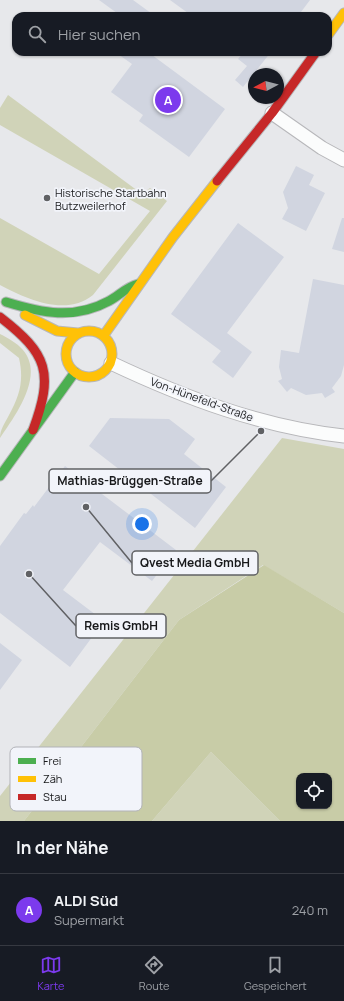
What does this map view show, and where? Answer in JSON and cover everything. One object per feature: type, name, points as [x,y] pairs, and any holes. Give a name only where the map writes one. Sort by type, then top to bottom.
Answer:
[{"type":"street","points":[[332,30],[344,13]]},
{"type":"street","points":[[104,335],[173,237],[272,113],[313,56]]},
{"type":"street","points":[[272,113],[322,148],[344,160]]},
{"type":"street","points":[[3,300],[44,314],[68,315],[99,306],[112,299],[131,285],[140,282]]},
{"type":"street","points":[[3,300],[18,311],[54,331],[70,335],[86,330],[96,331],[104,335],[113,350],[111,363],[106,370],[94,377],[88,377],[75,372],[71,368],[63,352],[70,340],[78,333]]},
{"type":"street","points":[[0,316],[31,332]]},
{"type":"street","points":[[0,316],[29,341],[39,353],[44,366],[43,399],[33,430]]},
{"type":"street","name":"Von-Hünefeld-Straße","points":[[111,363],[171,390],[251,417],[268,422],[344,436]]},
{"type":"street","points":[[0,476],[75,372]]},
{"type":"green space","points":[[8,95],[142,194],[150,188],[167,201],[93,295],[71,305],[46,304],[22,296],[0,285],[0,218],[99,274],[150,211],[0,125],[0,108]]},
{"type":"green space","points":[[0,334],[23,350],[29,360],[31,372],[25,396],[20,407],[0,438],[2,429],[13,408],[18,394],[21,373],[19,358],[0,343]]},
{"type":"green space","points":[[282,438],[344,449],[344,613],[263,565],[179,620],[81,747],[39,747]]},
{"type":"green space","points":[[264,565],[344,613],[344,821],[280,821],[211,752],[152,821],[24,821],[32,811],[142,811],[142,747],[81,747],[179,620]]},
{"type":"green space","points":[[211,752],[280,821],[152,821]]},
{"type":"green space","points":[[10,783],[10,811],[32,811],[24,821],[0,821],[0,796]]},
{"type":"building","points":[[99,0],[133,0],[150,12],[116,12]]},
{"type":"building","points":[[170,0],[310,0],[301,12],[186,12]]},
{"type":"building","points":[[121,56],[153,56],[225,109],[189,157],[139,121],[143,115],[111,92],[132,64]]},
{"type":"building","points":[[241,56],[268,56],[258,68],[248,68],[248,81],[243,87],[235,80],[247,66],[238,59]]},
{"type":"building","points":[[296,166],[314,175],[309,185],[325,193],[306,231],[282,219],[288,208],[283,192]]},
{"type":"building","points":[[342,218],[344,218],[344,252],[332,249]]},
{"type":"building","points":[[238,223],[284,257],[227,333],[252,352],[233,378],[212,362],[221,351],[171,314]]},
{"type":"building","points":[[313,279],[344,285],[344,365],[341,376],[332,388],[335,392],[325,398],[322,393],[306,395],[291,388],[287,392],[278,381],[282,379],[279,367],[281,350],[299,353]]},
{"type":"building","points":[[110,418],[169,419],[195,439],[184,454],[226,487],[195,528],[89,446]]},
{"type":"building","points":[[65,466],[176,550],[152,581],[100,542],[63,590],[104,621],[70,667],[0,613],[0,546],[24,513],[26,514],[33,505],[34,507]]},
{"type":"building","points":[[0,643],[22,660],[0,690]]},
{"type":"traffic: fast","points":[[6,302],[45,312],[71,313],[96,307],[113,299],[130,287],[138,284]]},
{"type":"traffic: fast","points":[[0,476],[75,372]]},
{"type":"traffic: slow","points":[[332,30],[344,13]]},
{"type":"traffic: slow","points":[[104,335],[173,237],[217,181]]},
{"type":"traffic: slow","points":[[25,315],[57,331],[78,333]]},
{"type":"traffic: slow","points":[[84,331],[94,331],[102,335],[108,341],[112,349],[112,354],[112,359],[108,367],[102,373],[94,377],[84,377],[76,373],[70,367],[66,359],[66,349],[70,341],[76,335],[84,331]]},
{"type":"traffic: jam","points":[[217,181],[272,113],[313,56]]},
{"type":"traffic: jam","points":[[0,317],[28,342],[37,354],[42,366],[44,379],[43,394],[40,410],[33,430]]},
{"type":"place","name":"ALDI Süd","points":[[168,100]]},
{"type":"place","name":"Historische Startbahn Butzweilerhof","points":[[47,198]]},
{"type":"place","name":"Mathias-Brüggen-Straße","points":[[261,431]]},
{"type":"place","name":"Qvest Media GmbH","points":[[86,507]]},
{"type":"place","name":"Remis GmbH","points":[[29,574]]}]
